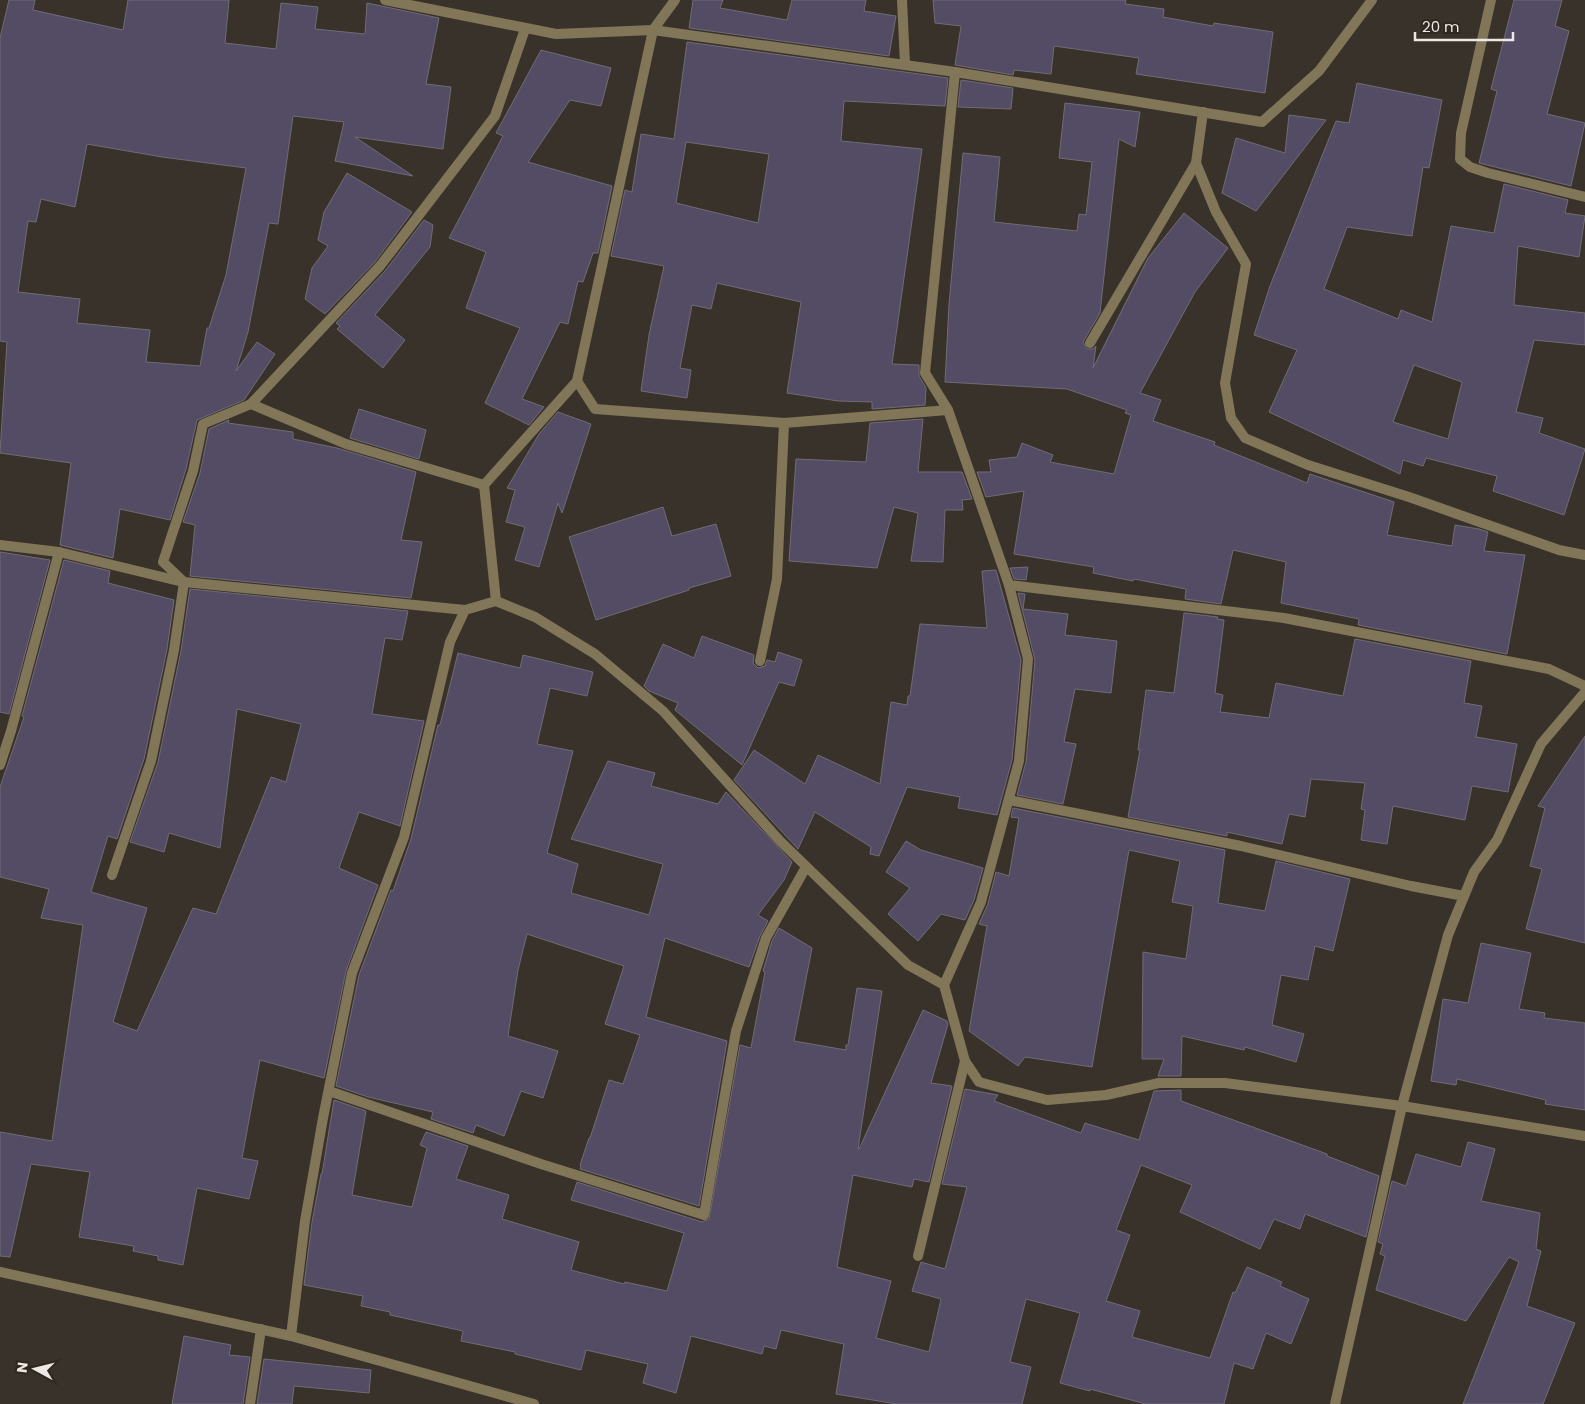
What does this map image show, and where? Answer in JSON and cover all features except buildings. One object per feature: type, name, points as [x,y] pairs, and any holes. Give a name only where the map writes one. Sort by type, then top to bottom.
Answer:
[{"type":"street","points":[[385,0],[556,34],[653,30],[905,64],[1262,122],[1319,72],[1372,0]]},
{"type":"street","points":[[496,601],[484,485],[577,381],[653,30],[675,0]]},
{"type":"street","points":[[902,0],[905,64]]},
{"type":"street","points":[[1491,0],[1461,133],[1460,159],[1470,167],[1488,173],[1585,197]]},
{"type":"street","points":[[184,582],[163,562],[193,472],[203,424],[251,404],[380,266],[494,116],[525,29]]},
{"type":"street","points":[[955,72],[925,373],[948,410],[1009,585],[1028,659],[1019,761],[981,902],[944,985],[965,1061],[979,1082],[1047,1100],[1106,1095],[1160,1083],[1225,1082],[1402,1106],[1585,1136]]},
{"type":"street","points":[[1090,343],[1196,163],[1203,112]]},
{"type":"street","points":[[1196,163],[1216,212],[1246,264],[1225,384],[1231,418],[1245,438],[1308,465],[1410,497],[1559,550],[1585,555]]},
{"type":"street","points":[[577,381],[596,409],[784,423],[948,410]]},
{"type":"street","points":[[251,404],[346,444],[484,485]]},
{"type":"street","points":[[760,660],[777,579],[784,423]]},
{"type":"street","points":[[0,545],[59,552],[184,582],[465,610],[496,601],[535,617],[595,654],[663,711],[780,841],[806,867],[908,965],[944,985]]},
{"type":"street","points":[[0,765],[11,731],[59,552]]},
{"type":"street","points":[[112,875],[151,762],[174,650],[184,582]]},
{"type":"street","points":[[1009,585],[1284,618],[1549,669],[1585,686]]},
{"type":"street","points":[[291,1336],[305,1221],[352,973],[404,837],[450,642],[465,610]]},
{"type":"street","points":[[1335,1404],[1402,1106],[1448,935],[1474,872],[1497,840],[1541,744],[1585,692]]},
{"type":"street","points":[[1008,800],[1241,846],[1411,886],[1464,896]]},
{"type":"street","points":[[329,1091],[541,1164],[704,1215],[736,1032],[766,938],[806,867]]},
{"type":"street","points":[[918,1256],[965,1061]]},
{"type":"street","points":[[0,1272],[291,1336],[534,1404]]},
{"type":"street","points":[[250,1404],[262,1329]]}]
